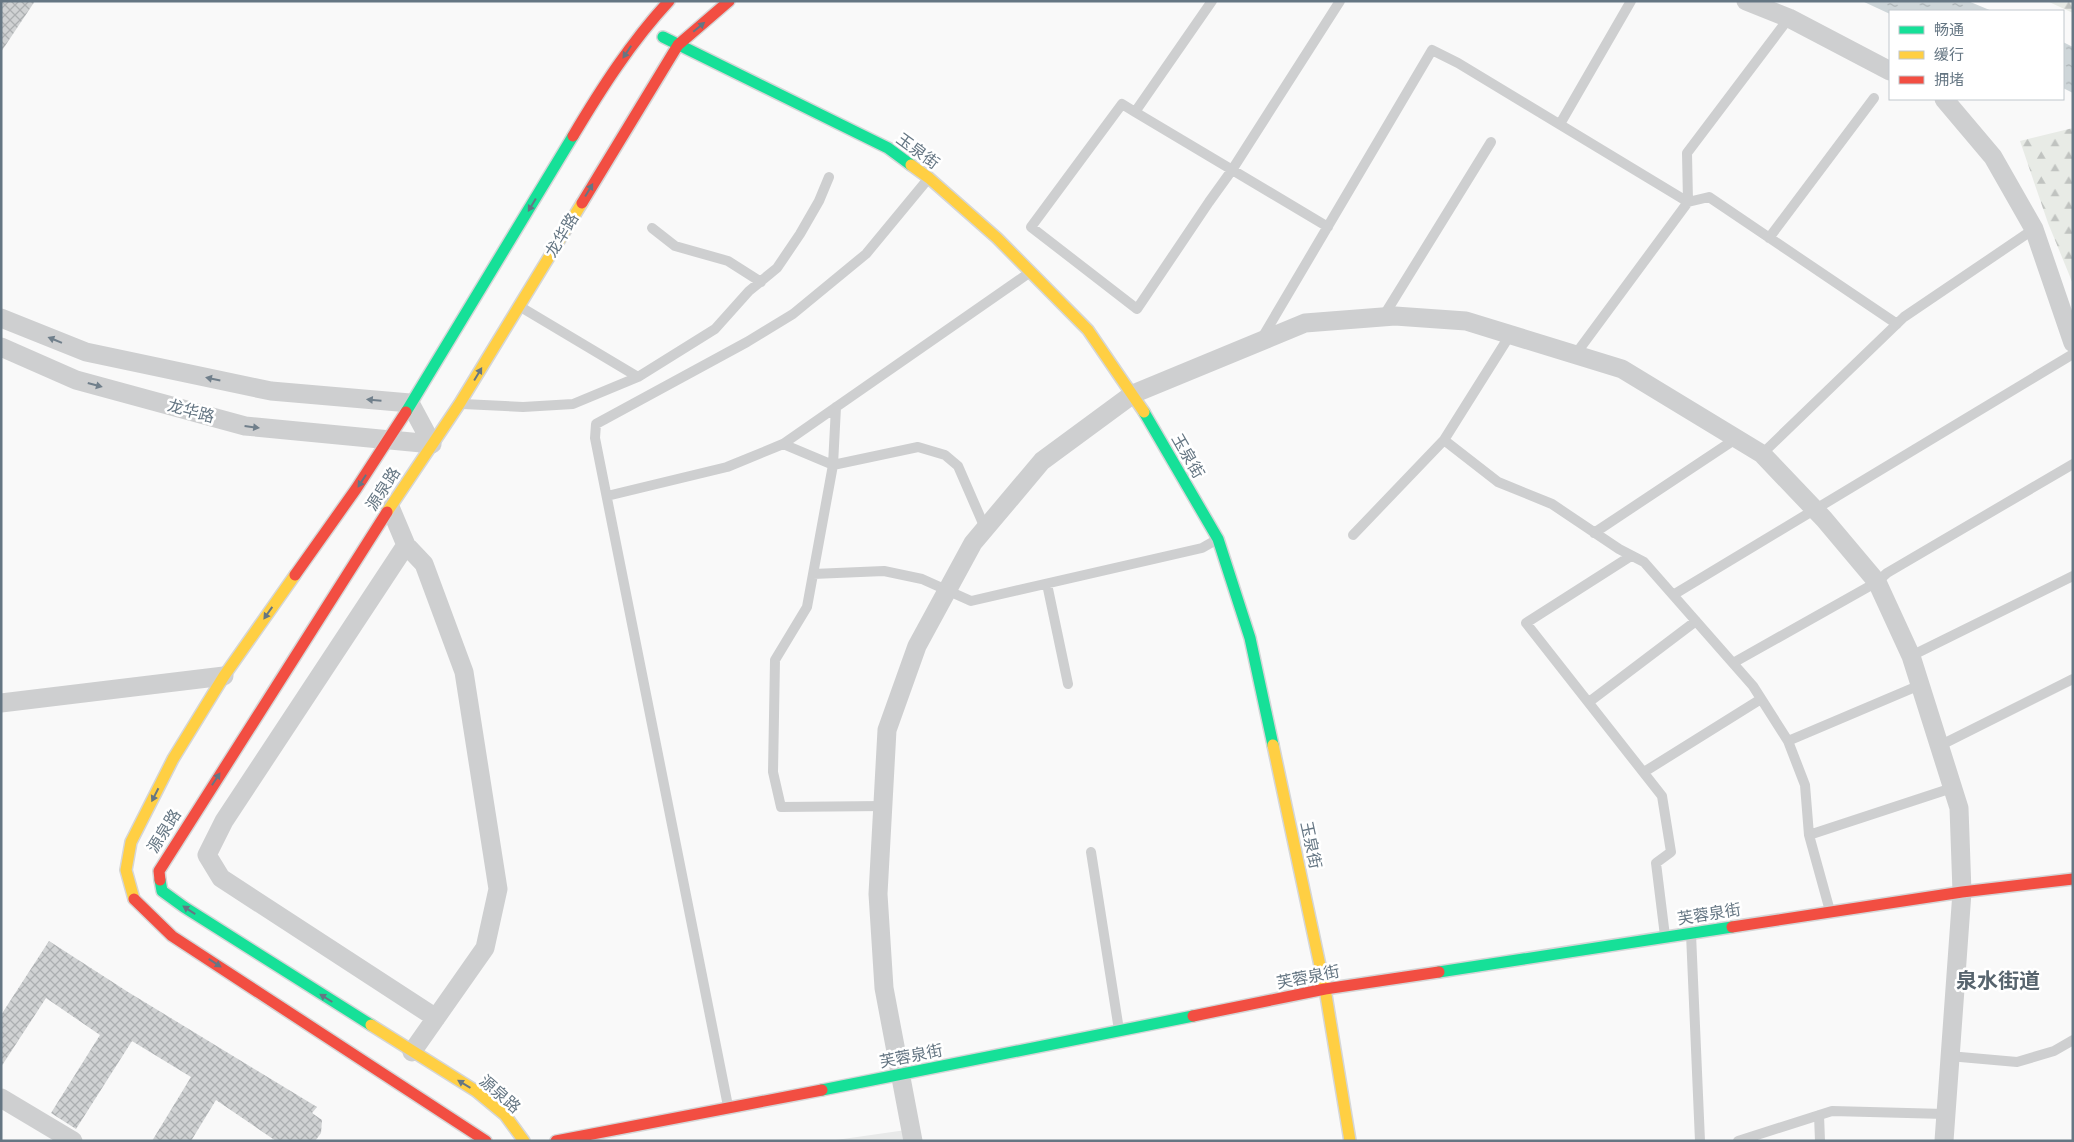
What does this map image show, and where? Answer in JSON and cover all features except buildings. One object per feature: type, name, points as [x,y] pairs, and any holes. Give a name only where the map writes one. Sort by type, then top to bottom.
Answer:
[{"type":"street","points":[[389,440],[592,104],[644,28],[669,1]]},
{"type":"street","name":"龙华路","points":[[1,347],[76,380],[245,426],[432,444],[460,403],[678,45],[729,1]]},
{"type":"street","points":[[1746,1],[1789,18],[1889,70]]},
{"type":"street","name":"玉泉街","points":[[644,28],[888,148],[929,178],[997,238],[1088,330],[1133,394],[1218,539],[1250,638],[1324,989],[1350,1141]]},
{"type":"street","points":[[1945,100],[1993,157],[2034,229],[2073,343]]},
{"type":"street","points":[[914,1141],[884,988],[878,894],[887,730],[916,646],[973,543],[1042,461],[1133,394],[1305,324],[1395,316],[1466,321],[1622,369],[1762,454],[1815,509],[1877,582],[1911,656],[1959,808],[1962,892],[1944,1141]]},
{"type":"street","points":[[1,318],[86,352],[262,389],[410,403]]},
{"type":"street","points":[[410,403],[432,444]]},
{"type":"street","name":"源泉路","points":[[389,440],[224,676],[173,759],[131,842],[126,870],[132,897],[172,936],[486,1141]]},
{"type":"street","name":"源泉路","points":[[432,444],[159,871],[162,891],[184,907],[476,1091],[505,1114],[524,1141]]},
{"type":"street","points":[[390,507],[406,545],[424,564],[464,672],[498,889],[485,948],[412,1052]]},
{"type":"street","points":[[406,545],[224,821],[207,855],[221,878],[436,1018]]},
{"type":"street","points":[[1,703],[224,676]]},
{"type":"street","name":"芙蓉泉街","points":[[556,1141],[900,1075],[1324,989],[1962,892],[2073,880]]},
{"type":"street","points":[[1,1098],[72,1141]]},
{"type":"lane","points":[[1135,112],[1212,1]]},
{"type":"lane","points":[[1328,227],[1232,170],[1122,104],[1031,227],[1137,309],[1208,202],[1232,170],[1340,1]]},
{"type":"lane","points":[[1560,124],[1631,1]]},
{"type":"lane","points":[[1575,354],[1688,202],[1687,153],[1789,18]]},
{"type":"lane","points":[[1260,341],[1432,50],[1458,63],[1688,202],[1709,197],[1897,324]]},
{"type":"lane","points":[[1769,238],[1874,98]]},
{"type":"lane","points":[[1383,317],[1491,142]]},
{"type":"lane","points":[[460,403],[522,407],[573,404],[638,377],[715,329],[749,291],[777,268],[819,201],[829,176]]},
{"type":"lane","points":[[729,1108],[595,438],[596,424],[747,342],[793,314],[866,254],[929,178]]},
{"type":"lane","points":[[652,228],[674,246],[728,261],[760,282]]},
{"type":"lane","points":[[1762,454],[1904,317],[2034,229]]},
{"type":"lane","points":[[607,496],[727,467],[782,444],[1030,272]]},
{"type":"lane","points":[[519,306],[638,377]]},
{"type":"lane","points":[[1353,535],[1444,440],[1510,335]]},
{"type":"lane","points":[[1673,595],[2073,354]]},
{"type":"lane","points":[[836,407],[833,465],[807,607],[775,660],[773,772],[781,807],[883,806]]},
{"type":"lane","points":[[1594,533],[1737,438]]},
{"type":"lane","points":[[1444,440],[1498,482],[1552,504],[1594,533],[1644,562],[1753,686],[1788,741],[1805,786],[1809,836],[1831,912]]},
{"type":"lane","points":[[782,444],[833,465],[918,447],[945,455],[958,466],[985,528]]},
{"type":"lane","points":[[1733,663],[1877,582],[1887,573],[2073,464]]},
{"type":"lane","points":[[813,574],[884,570],[922,579],[971,601],[1202,548],[1218,539]]},
{"type":"lane","points":[[1631,556],[1526,623],[1662,796],[1671,852],[1656,863],[1665,937]]},
{"type":"lane","points":[[1911,656],[2073,576]]},
{"type":"lane","points":[[1047,584],[1068,684]]},
{"type":"lane","points":[[1589,702],[1696,621]]},
{"type":"lane","points":[[1939,746],[2073,678]]},
{"type":"lane","points":[[1788,741],[1920,685]]},
{"type":"lane","points":[[1644,772],[1761,699]]},
{"type":"lane","points":[[1809,836],[1952,788]]},
{"type":"lane","points":[[1091,852],[1119,1031]]},
{"type":"lane","points":[[1691,933],[1700,1141]]},
{"type":"lane","points":[[1949,1056],[2017,1062],[2054,1051],[2073,1040]]},
{"type":"lane","points":[[1738,1141],[1832,1111],[1945,1114]]},
{"type":"lane","points":[[1819,1115],[1820,1141]]},
{"type":"shaded area","points":[[906,1130],[907,1141],[829,1141]]},
{"type":"green space","points":[[2047,1],[2073,1],[2073,13]]},
{"type":"green space","points":[[2073,128],[2073,284],[2048,223],[2020,141]]},
{"type":"water","points":[[1862,1],[1968,1],[1990,10],[1889,10],[1889,14]]},
{"type":"water","points":[[2064,42],[2073,47],[2073,93],[2064,88]]},
{"type":"traffic: fast","points":[[663,37],[888,148],[911,165]]},
{"type":"traffic: fast","points":[[406,412],[573,136]]},
{"type":"traffic: fast","points":[[1144,412],[1218,539],[1250,638],[1273,745]]},
{"type":"traffic: fast","points":[[160,880],[162,891],[184,907],[371,1025]]},
{"type":"traffic: fast","points":[[1439,972],[1732,927]]},
{"type":"traffic: fast","points":[[822,1090],[1193,1016]]},
{"type":"traffic: slow","points":[[911,165],[929,178],[997,238],[1088,330],[1144,412]]},
{"type":"traffic: slow","points":[[387,512],[460,403],[582,203]]},
{"type":"traffic: slow","points":[[134,899],[126,870],[131,842],[173,759],[224,676],[295,575]]},
{"type":"traffic: slow","points":[[1273,745],[1325,989],[1350,1141]]},
{"type":"traffic: slow","points":[[371,1025],[476,1091],[505,1115],[524,1141]]},
{"type":"traffic: jam","points":[[573,136],[617,66],[669,1]]},
{"type":"traffic: jam","points":[[582,203],[678,45],[729,1]]},
{"type":"traffic: jam","points":[[295,575],[356,489],[406,412]]},
{"type":"traffic: jam","points":[[160,880],[159,871],[387,512]]},
{"type":"traffic: jam","points":[[1732,927],[1962,892],[2073,879]]},
{"type":"traffic: jam","points":[[134,899],[172,936],[486,1141]]},
{"type":"traffic: jam","points":[[1193,1016],[1325,989],[1439,972]]},
{"type":"traffic: jam","points":[[556,1141],[822,1090]]},
{"type":"district","name":"泉水街道","points":[[1998,981]]}]
